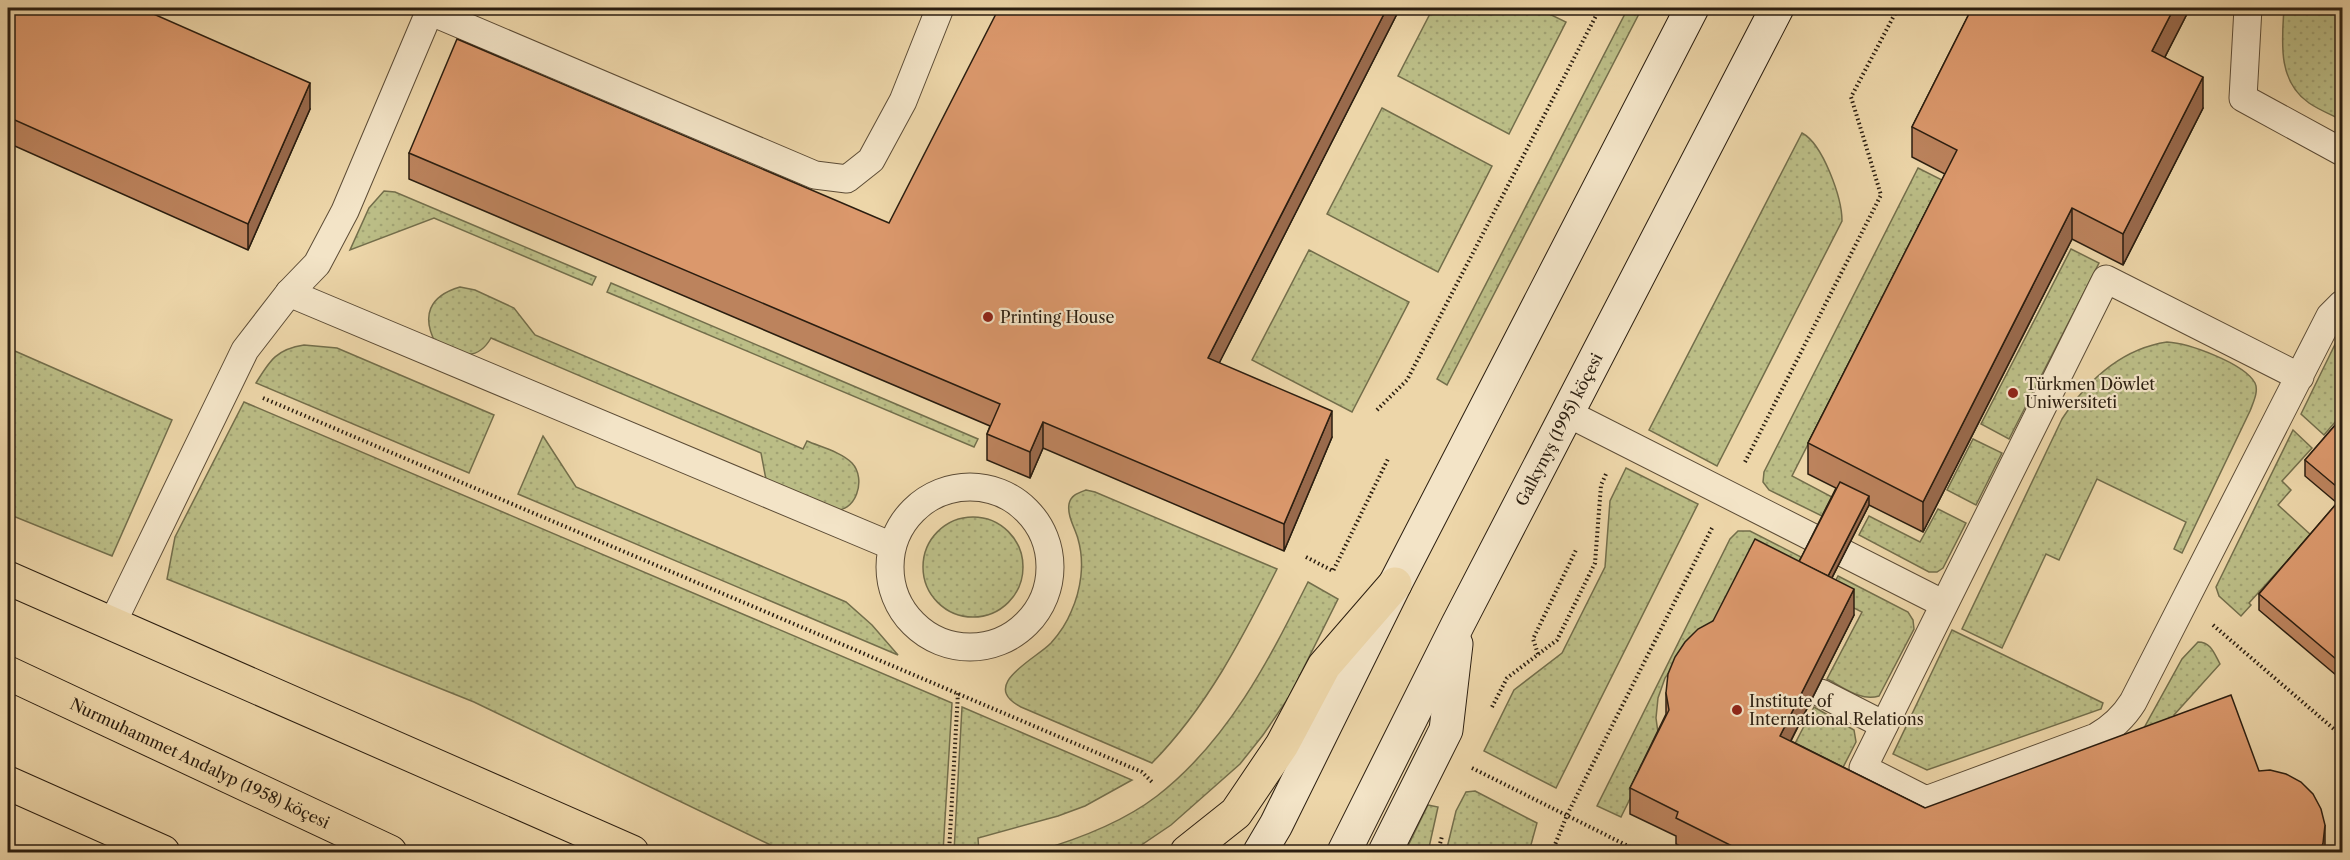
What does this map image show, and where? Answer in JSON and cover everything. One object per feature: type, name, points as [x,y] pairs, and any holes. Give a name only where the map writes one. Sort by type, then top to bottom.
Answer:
[{"type":"main road","points":[[1260,852],[1276,825],[1395,584],[1692,8]]},
{"type":"main road","name":"Galkynyş (1995) köçesi","points":[[1344,852],[1458,624],[1777,8]]},
{"type":"main road","points":[[8,578],[632,852]]},
{"type":"main road","points":[[1186,852],[1236,813],[1282,745],[1324,666],[1395,584]]},
{"type":"main road","points":[[1385,852],[1446,730],[1458,624]]},
{"type":"main road","name":"Nurmuhammet Andalyp (1958) köçesi","points":[[8,673],[390,852]]},
{"type":"main road","points":[[8,783],[163,852]]},
{"type":"lane","points":[[112,624],[245,350],[290,293],[317,264],[345,211],[430,9],[815,175],[848,179],[871,160],[903,101],[940,8]]},
{"type":"lane","points":[[2248,8],[2243,98],[2343,152]]},
{"type":"lane","points":[[2300,376],[2106,279],[1863,768],[1926,800],[2096,737],[2112,727],[2129,709],[2185,602],[2300,376],[2330,316],[2343,304]]},
{"type":"lane","points":[[290,293],[892,546]]},
{"type":"lane","points":[[1567,413],[1944,604]]},
{"type":"lane","points":[[971,486],[997,490],[1021,504],[1038,524],[1049,549],[1051,575],[1044,601],[1029,623],[1007,639],[982,647],[955,647],[930,638],[910,621],[895,598],[889,572],[892,546],[903,521],[921,502],[945,490],[971,486]]},
{"type":"lane","points":[[1821,693],[1884,725]]},
{"type":"path","points":[[1377,410],[1407,380],[1600,8]]},
{"type":"path","points":[[1552,852],[1567,815],[1881,195],[1851,97],[1898,8]]},
{"type":"path","points":[[261,397],[1142,772],[1153,783]]},
{"type":"path","points":[[1306,558],[1333,571],[1389,457]]},
{"type":"path","points":[[1490,710],[1507,678],[1557,640],[1595,563],[1600,485],[1607,473]]},
{"type":"path","points":[[1538,654],[1533,639],[1576,550]]},
{"type":"path","points":[[2185,602],[2343,736]]},
{"type":"path","points":[[949,852],[958,693]]},
{"type":"path","points":[[1463,764],[1640,852]]},
{"type":"path","points":[[1438,852],[1443,831]]},
{"type":"green space","points":[[1433,8],[1537,8],[1566,22],[1509,134],[1398,76]]},
{"type":"green space","points":[[1628,8],[1642,8],[1447,385],[1437,379]]},
{"type":"green space","points":[[2284,8],[2342,8],[2342,120],[2309,103],[2291,84],[2284,60]]},
{"type":"green space","points":[[1382,108],[1492,166],[1438,272],[1327,214]]},
{"type":"green space","points":[[1802,133],[1817,148],[1830,173],[1839,199],[1842,221],[1717,466],[1649,430]]},
{"type":"green space","points":[[1918,168],[1942,180],[1792,476],[1832,497],[1822,516],[1769,490],[1763,482],[1764,472]]},
{"type":"green space","points":[[384,191],[395,192],[596,277],[592,285],[434,218],[350,250],[369,208]]},
{"type":"green space","points":[[2071,249],[2099,263],[2009,439],[1981,424]]},
{"type":"green space","points":[[1309,250],[1409,302],[1352,412],[1252,360]]},
{"type":"green space","points":[[611,283],[978,439],[974,447],[607,292]]},
{"type":"green space","points":[[460,287],[475,290],[514,308],[535,335],[803,449],[807,441],[837,453],[852,463],[856,470],[859,478],[857,494],[847,507],[840,510],[817,506],[767,485],[761,453],[491,338],[485,346],[473,354],[459,353],[436,344],[429,325],[431,308],[441,296]]},
{"type":"green space","points":[[2342,330],[2342,414],[2324,435],[2301,414]]},
{"type":"green space","points":[[2167,342],[2201,350],[2240,368],[2255,383],[2256,390],[2250,411],[2182,553],[2174,549],[2186,522],[2097,479],[2059,560],[2046,554],[2002,648],[1962,629],[2062,419],[2072,405],[2094,380],[2120,359],[2150,346]]},
{"type":"green space","points":[[304,345],[337,348],[494,415],[469,473],[256,383],[275,357],[287,349]]},
{"type":"green space","points":[[8,348],[172,420],[112,556],[8,514]]},
{"type":"green space","points":[[244,402],[952,703],[943,852],[790,852],[781,850],[474,702],[167,579],[175,537]]},
{"type":"green space","points":[[2293,430],[2312,448],[2282,481],[2291,490],[2278,505],[2311,535],[2249,603],[2251,605],[2241,616],[2219,596],[2216,587]]},
{"type":"green space","points":[[543,436],[576,487],[846,602],[872,625],[898,655],[518,494]]},
{"type":"green space","points":[[1973,439],[2002,453],[1976,505],[1947,490]]},
{"type":"green space","points":[[1626,468],[1698,504],[1556,788],[1484,751],[1514,690],[1562,653],[1605,567],[1610,501]]},
{"type":"green space","points":[[1086,490],[1277,569],[1222,671],[1190,719],[1152,763],[1021,707],[1009,699],[1005,690],[1014,673],[1051,643],[1065,624],[1074,604],[1081,576],[1081,557],[1078,539],[1069,513],[1069,504],[1073,496]]},
{"type":"green space","points":[[1938,509],[1966,523],[1943,568],[1937,572],[1929,572],[1859,535],[1869,516],[1920,542]]},
{"type":"green space","points":[[973,517],[1001,525],[1015,539],[1023,567],[1015,595],[1001,609],[973,617],[945,609],[931,595],[923,567],[931,539],[945,525]]},
{"type":"green space","points":[[1738,531],[1750,531],[1801,557],[1792,576],[1677,661],[1665,678],[1658,698],[1656,718],[1659,740],[1621,817],[1597,806],[1730,539]]},
{"type":"green space","points":[[1838,576],[1908,612],[1913,620],[1914,629],[1879,696],[1859,695],[1827,679],[1862,612],[1828,595]]},
{"type":"green space","points":[[1308,582],[1338,599],[1289,697],[1240,764],[1171,825],[1131,852],[1034,852],[1082,836],[1114,822],[1143,806],[1182,774],[1226,725],[1244,698],[1278,641]]},
{"type":"green space","points":[[1952,630],[2103,703],[2101,709],[1927,770],[1893,754]]},
{"type":"green space","points":[[2198,642],[2209,646],[2220,664],[2174,715],[2188,727],[2144,728],[2182,659]]},
{"type":"green space","points":[[962,707],[1132,780],[1085,806],[1058,816],[978,838],[979,852],[954,852]]},
{"type":"green space","points":[[1814,707],[1854,730],[1856,742],[1835,783],[1787,759]]},
{"type":"green space","points":[[1475,791],[1537,823],[1529,852],[1446,852],[1456,811],[1466,792]]},
{"type":"green space","points":[[1428,805],[1438,807],[1428,852],[1405,852]]},
{"type":"building","points":[[8,8],[140,8],[310,83],[248,224],[8,117]]},
{"type":"building","name":"Printing House","points":[[999,8],[1387,8],[1208,358],[1332,411],[1284,524],[1043,422],[1030,452],[987,434],[1000,404],[409,153],[457,39],[889,223]]},
{"type":"building","points":[[1972,8],[2174,8],[2152,51],[2203,77],[2123,234],[2072,208],[1923,502],[1808,443],[1957,150],[1912,127]]},
{"type":"building","points":[[2343,416],[2343,492],[2305,460]]},
{"type":"building","points":[[1840,482],[1869,496],[1828,576],[1799,562]]},
{"type":"building","points":[[2343,496],[2343,665],[2259,594]]},
{"type":"building","name":"Institute of International Relations","points":[[1755,539],[1854,589],[1780,736],[1925,808],[2231,695],[2259,771],[2270,770],[2286,774],[2301,782],[2313,794],[2321,809],[2325,825],[2320,852],[1744,852],[1676,818],[1678,812],[1630,788],[1669,710],[1666,693],[1668,674],[1675,657],[1698,629],[1713,621]]},
{"type":"place","name":"Printing House","points":[[988,317]]},
{"type":"place","name":"Türkmen Döwlet Uniwersiteti","points":[[2013,393]]},
{"type":"place","name":"Institute of International Relations","points":[[1737,710]]}]
